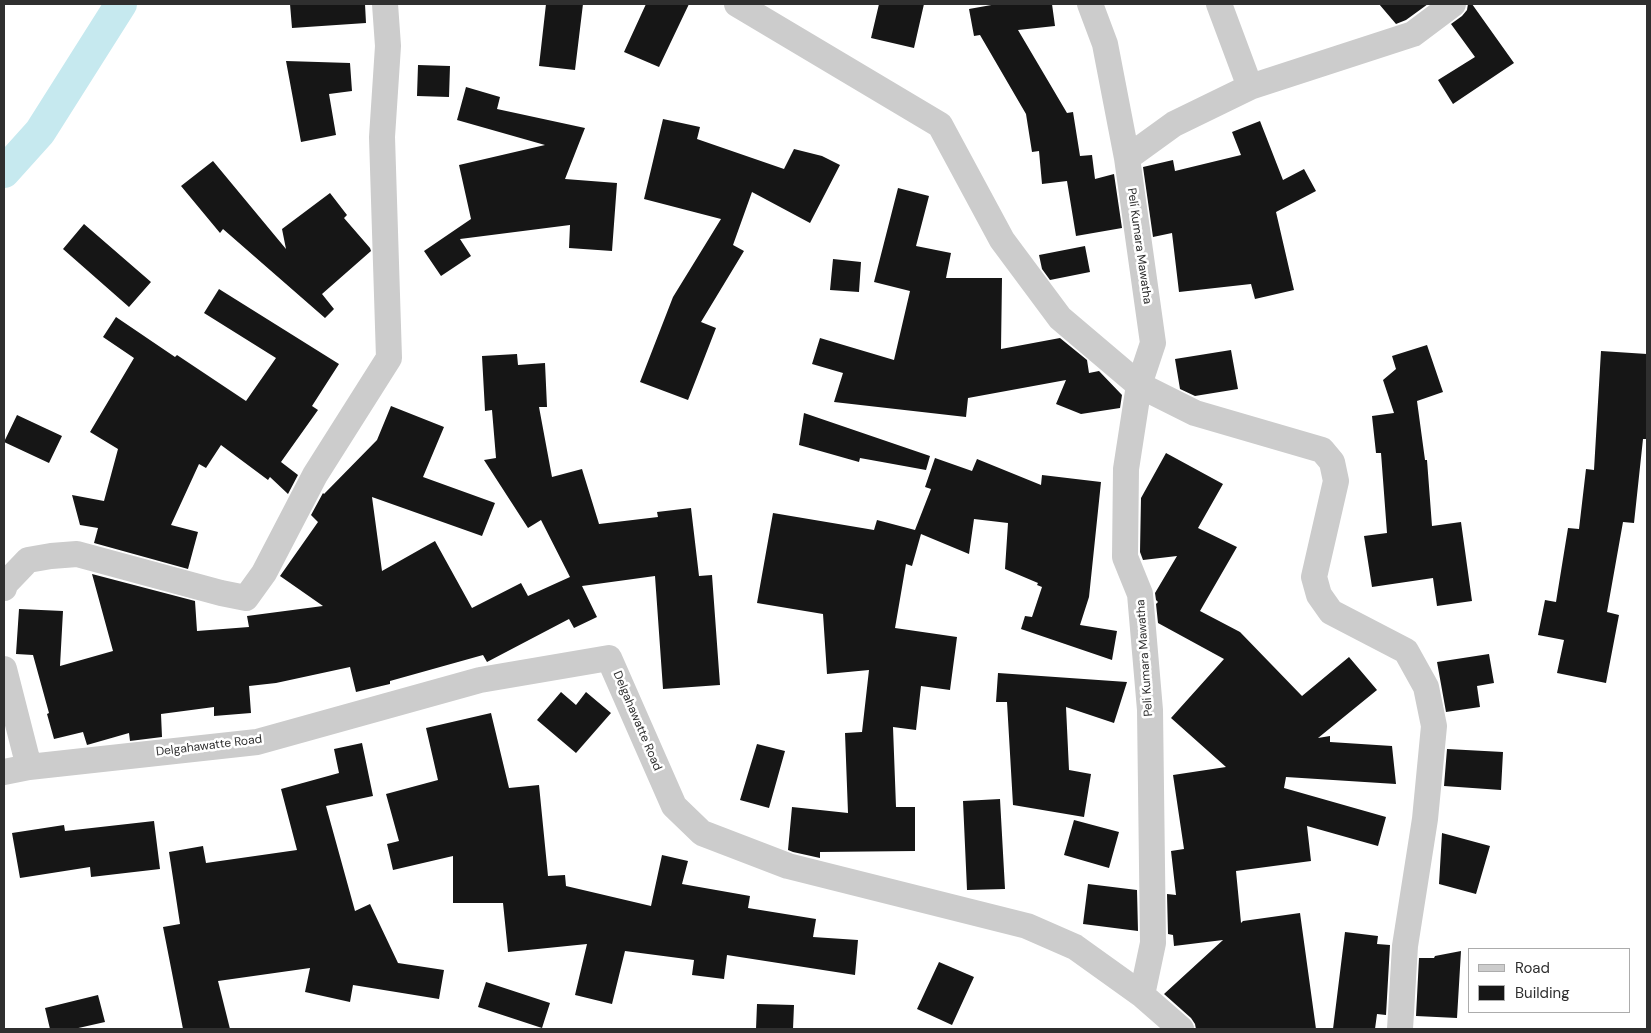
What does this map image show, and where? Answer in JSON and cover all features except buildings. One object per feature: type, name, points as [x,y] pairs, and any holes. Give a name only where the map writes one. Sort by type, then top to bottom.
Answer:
[{"type":"street","points":[[4,588],[5,584],[28,560],[78,554],[220,594],[246,598],[264,573],[315,475],[388,358],[382,137],[388,46],[385,4]]},
{"type":"street","points":[[737,4],[940,125],[1002,240],[1060,318],[1139,385],[1196,413],[1322,450],[1332,462],[1336,481],[1314,577],[1319,595],[1331,612],[1406,651],[1426,687],[1434,726],[1425,819],[1406,946],[1400,1029]]},
{"type":"street","name":"Peli Kumara Mawatha","points":[[1090,4],[1105,44],[1127,158],[1153,343],[1139,385],[1126,470],[1125,557],[1140,594],[1150,710],[1153,943],[1142,995]]},
{"type":"street","points":[[1219,4],[1250,87]]},
{"type":"street","points":[[1127,158],[1174,124],[1250,87],[1413,34],[1453,4]]},
{"type":"street","name":"Delgahawatte Road","points":[[16,770],[257,742],[480,680],[609,658],[674,806],[702,833],[788,866],[1027,926],[1075,948],[1142,995],[1181,1029]]},
{"type":"street","points":[[4,669],[16,770]]},
{"type":"waterway","points":[[4,172],[40,132],[121,4]]}]
